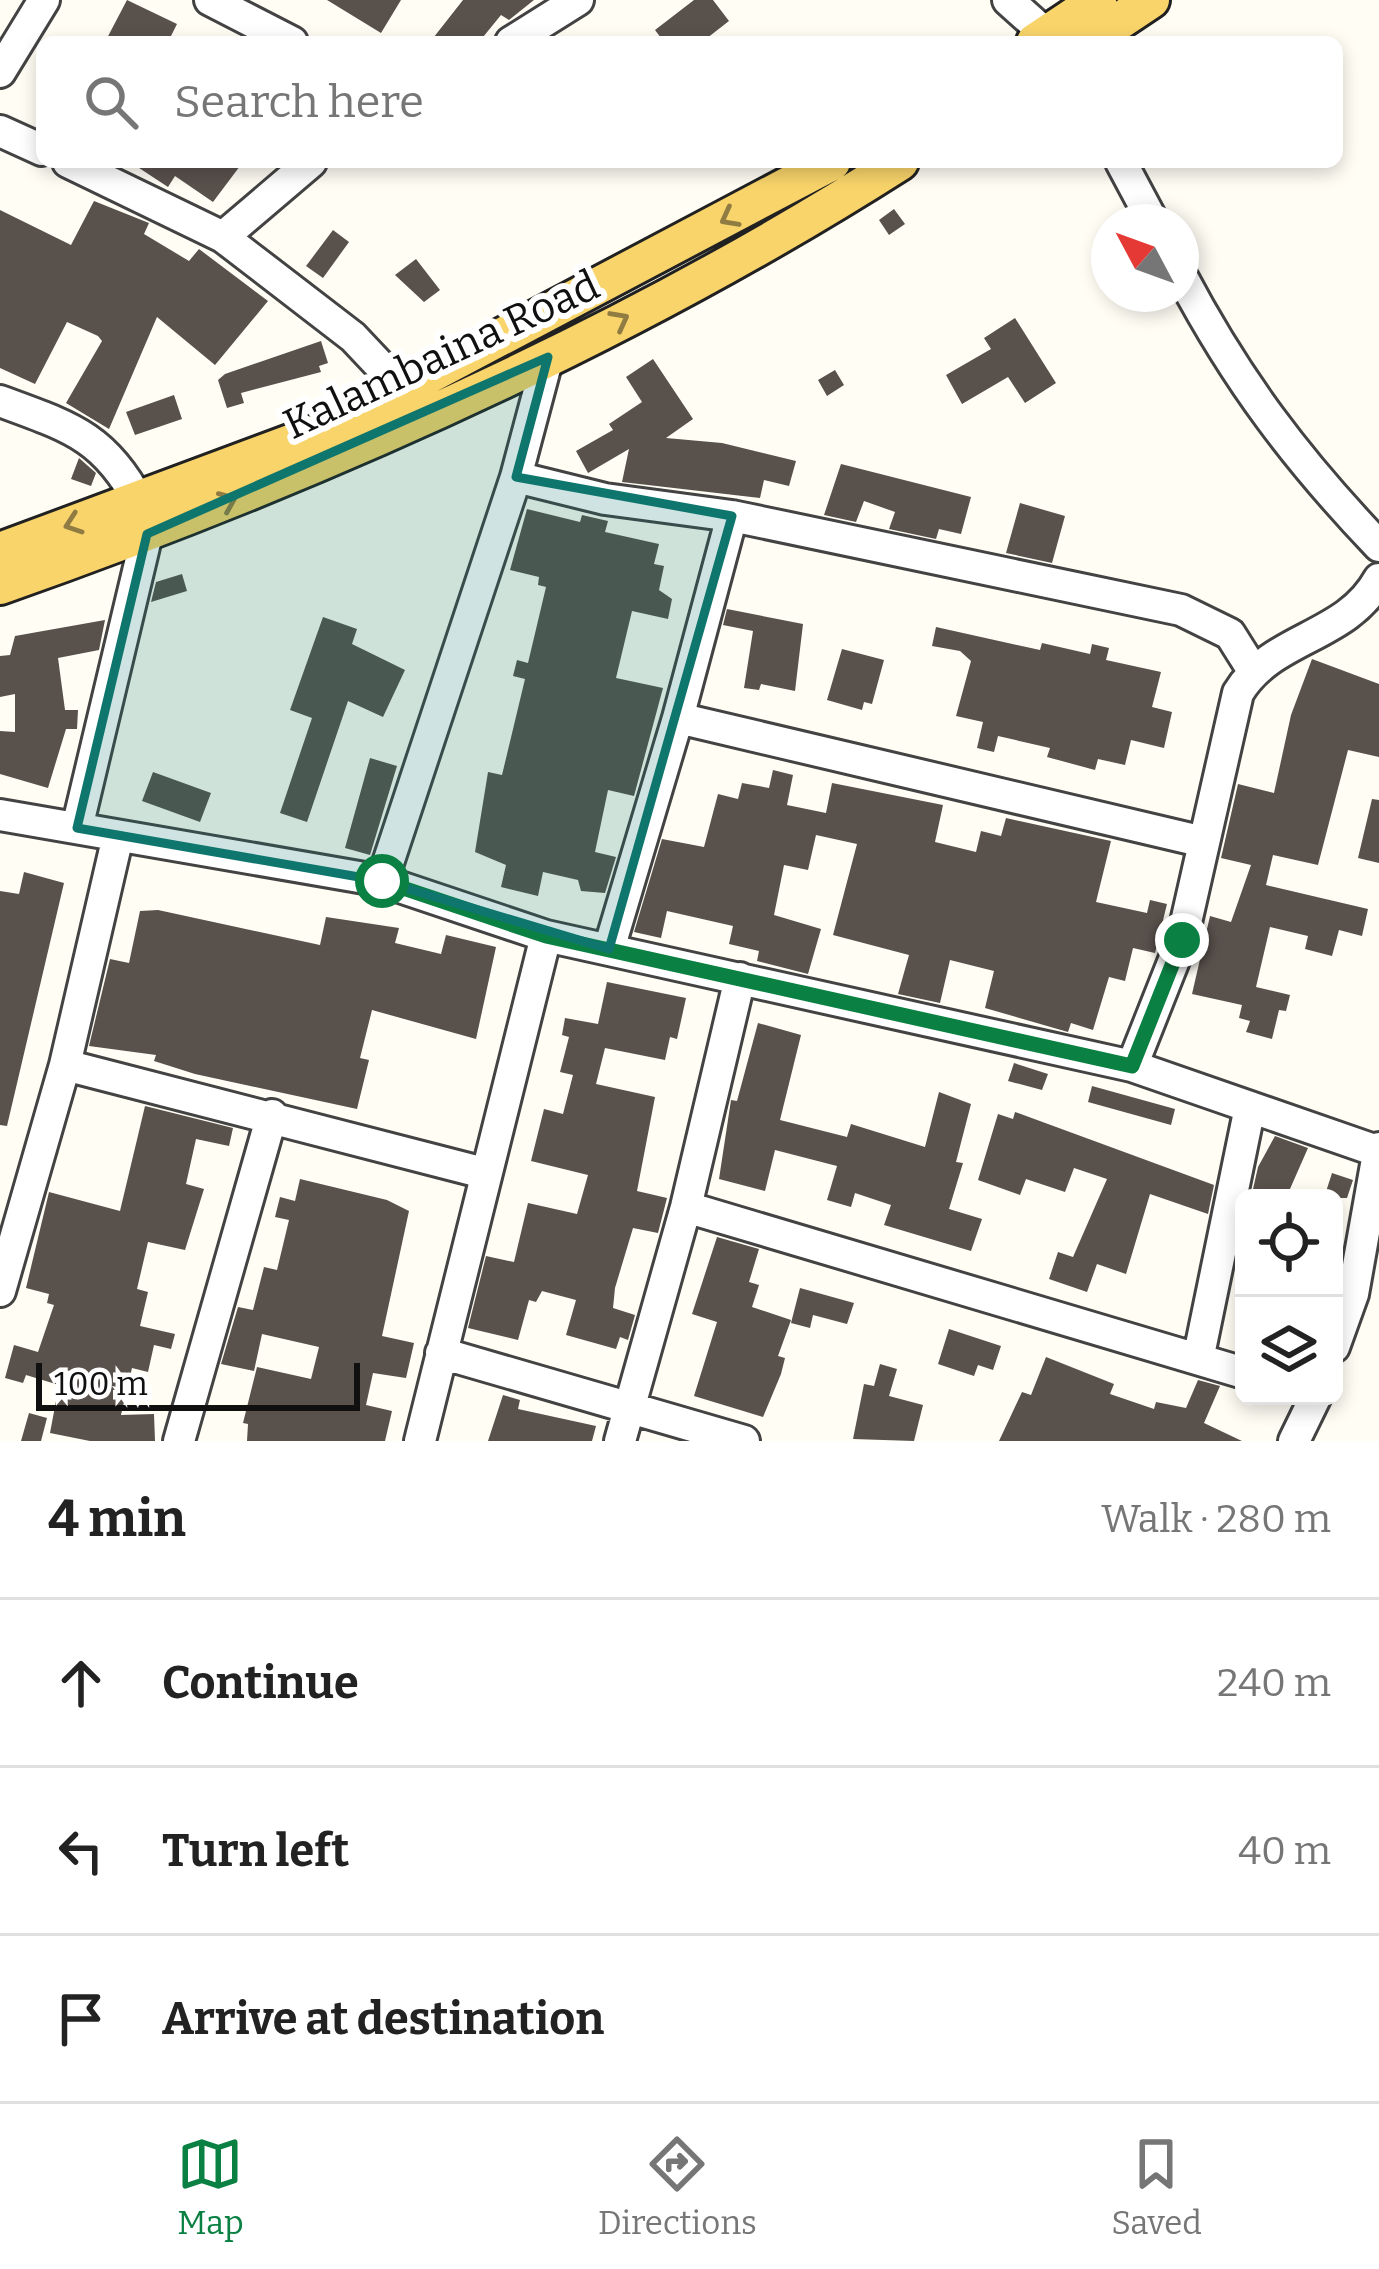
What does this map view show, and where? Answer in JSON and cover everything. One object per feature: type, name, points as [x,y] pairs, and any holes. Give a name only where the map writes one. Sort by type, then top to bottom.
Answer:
[{"type":"main road","points":[[1059,36],[1098,0]]},
{"type":"main road","points":[[1062,36],[1151,0]]},
{"type":"main road","name":"Kalambaina Road","points":[[0,586],[325,430],[821,168]]},
{"type":"main road","name":"Kalambaina Road","points":[[0,551],[143,518],[335,456],[548,357],[795,229],[891,168]]},
{"type":"street","points":[[0,72],[44,0]]},
{"type":"street","points":[[210,0],[280,36]]},
{"type":"street","points":[[521,36],[578,0]]},
{"type":"street","points":[[1008,0],[1054,36]]},
{"type":"street","points":[[0,131],[36,147]]},
{"type":"street","points":[[80,168],[223,237],[353,338],[403,390]]},
{"type":"street","points":[[223,237],[304,168]]},
{"type":"street","points":[[1124,168],[1143,204]]},
{"type":"street","points":[[1199,309],[1301,465],[1379,546]]},
{"type":"street","points":[[382,881],[516,477],[548,357]]},
{"type":"street","points":[[0,401],[81,431],[118,463],[143,518],[76,828]]},
{"type":"street","points":[[516,477],[604,499],[731,516],[1181,610],[1230,634],[1252,669]]},
{"type":"street","points":[[609,949],[678,718],[731,516]]},
{"type":"street","points":[[1132,1066],[1182,940],[1238,693],[1252,669],[1283,648],[1350,618],[1379,579]]},
{"type":"street","points":[[678,718],[1204,842]]},
{"type":"street","points":[[0,815],[382,881],[546,936],[1132,1066],[1378,1149],[1353,1294],[1343,1322]]},
{"type":"street","points":[[0,1291],[65,1065],[118,836]]},
{"type":"street","points":[[420,1441],[546,936]]},
{"type":"street","points":[[620,1441],[686,1207],[740,978]]},
{"type":"street","points":[[65,1065],[484,1173]]},
{"type":"street","points":[[1199,1355],[1250,1107]]},
{"type":"street","points":[[179,1441],[272,1115]]},
{"type":"street","points":[[686,1207],[1040,1316],[1199,1355],[1235,1369]]},
{"type":"street","points":[[441,1353],[744,1441]]},
{"type":"street","points":[[1294,1441],[1307,1405]]},
{"type":"highlighted area","points":[[548,357],[516,477],[732,516],[609,949],[382,881],[77,828],[147,534]]},
{"type":"building","points":[[127,0],[177,24],[171,36],[108,36]]},
{"type":"building","points":[[327,0],[401,0],[381,33]]},
{"type":"building","points":[[463,0],[534,0],[509,20],[501,15],[484,36],[435,36]]},
{"type":"building","points":[[694,0],[713,0],[729,21],[710,36],[660,36],[655,30]]},
{"type":"building","points":[[139,168],[238,168],[213,202],[175,176],[168,187]]},
{"type":"building","points":[[94,201],[149,223],[144,234],[189,261],[199,249],[268,301],[215,365],[157,317],[109,429],[66,403],[102,341],[98,336],[67,322],[35,384],[0,368],[0,210],[71,245]]},
{"type":"building","points":[[894,209],[905,224],[889,235],[879,220]]},
{"type":"building","points":[[333,230],[349,242],[323,278],[306,266]]},
{"type":"building","points":[[416,259],[440,290],[424,302],[395,275]]},
{"type":"building","points":[[1015,318],[1056,383],[1025,403],[1008,377],[962,404],[946,375],[991,349],[984,338]]},
{"type":"building","points":[[321,341],[328,363],[319,366],[321,372],[241,393],[244,403],[227,408],[218,380],[225,374]]},
{"type":"building","points":[[653,359],[693,419],[666,438],[722,443],[796,461],[789,486],[764,480],[760,498],[622,482],[629,449],[588,473],[576,451],[613,430],[609,424],[642,402],[626,377]]},
{"type":"building","points":[[835,370],[844,385],[827,396],[818,380]]},
{"type":"building","points":[[174,395],[182,419],[135,435],[126,412]]},
{"type":"building","points":[[79,458],[96,473],[91,486],[71,479]]},
{"type":"building","points":[[841,464],[971,497],[961,534],[939,529],[936,539],[889,529],[895,512],[864,501],[856,522],[824,515]]},
{"type":"building","points":[[1020,503],[1065,516],[1052,563],[1006,553]]},
{"type":"building","points":[[527,509],[580,522],[582,515],[608,521],[605,532],[659,544],[654,564],[664,566],[659,590],[672,599],[668,619],[632,611],[616,678],[663,688],[634,796],[608,790],[595,852],[616,857],[605,893],[581,891],[578,880],[543,872],[538,896],[501,887],[506,865],[475,852],[488,772],[502,775],[525,679],[513,676],[517,660],[528,663],[546,587],[538,585],[539,577],[510,570]]},
{"type":"building","points":[[182,574],[187,591],[151,602],[156,582]]},
{"type":"building","points":[[727,609],[803,624],[795,691],[761,684],[759,690],[744,688],[753,631],[723,625]]},
{"type":"building","points":[[323,617],[357,629],[352,644],[405,670],[383,717],[348,701],[307,822],[280,813],[312,718],[290,710]]},
{"type":"building","points":[[105,620],[99,650],[58,658],[65,710],[78,710],[77,729],[66,729],[48,788],[0,774],[0,731],[15,732],[15,694],[0,697],[0,656],[10,655],[15,636]]},
{"type":"building","points":[[936,627],[1040,650],[1042,643],[1090,654],[1092,644],[1109,648],[1106,660],[1161,672],[1152,707],[1172,712],[1164,748],[1131,740],[1125,765],[1098,759],[1095,770],[1047,757],[1050,748],[998,736],[994,752],[977,748],[983,722],[956,716],[971,661],[960,651],[932,646]]},
{"type":"building","points":[[842,649],[884,660],[872,704],[864,702],[862,710],[827,700]]},
{"type":"building","points":[[1312,659],[1379,684],[1379,757],[1348,750],[1318,865],[1273,855],[1266,885],[1368,909],[1362,936],[1339,930],[1332,956],[1305,949],[1308,936],[1270,927],[1256,987],[1290,995],[1286,1011],[1279,1010],[1272,1039],[1246,1032],[1250,1021],[1239,1018],[1242,1005],[1192,994],[1210,916],[1231,922],[1251,865],[1221,858],[1238,784],[1274,793],[1291,715]]},
{"type":"building","points":[[370,758],[397,766],[370,855],[345,848]]},
{"type":"building","points":[[773,770],[793,775],[787,805],[826,813],[832,783],[943,805],[935,842],[976,852],[981,831],[1001,836],[1006,818],[1111,841],[1096,902],[1147,913],[1150,900],[1167,904],[1155,953],[1133,948],[1125,981],[1109,977],[1093,1030],[1071,1023],[1068,1032],[985,1008],[994,971],[950,960],[940,1003],[898,994],[909,955],[833,935],[857,844],[816,835],[808,870],[784,865],[774,915],[821,929],[808,974],[757,961],[759,951],[729,944],[733,926],[667,911],[661,938],[634,932],[662,839],[704,847],[718,794],[738,799],[742,783],[769,788]]},
{"type":"building","points":[[153,772],[211,793],[200,822],[142,801]]},
{"type":"building","points":[[1372,799],[1379,800],[1379,863],[1358,858]]},
{"type":"building","points":[[24,872],[64,883],[7,1126],[0,1125],[0,891],[19,894]]},
{"type":"building","points":[[158,910],[320,945],[326,917],[399,928],[395,943],[441,954],[446,935],[496,947],[476,1039],[372,1010],[360,1058],[369,1060],[357,1109],[195,1074],[154,1061],[156,1055],[89,1046],[110,959],[129,963],[140,911]]},
{"type":"building","points":[[607,982],[686,998],[677,1039],[670,1037],[665,1060],[605,1048],[596,1084],[655,1097],[637,1191],[667,1198],[658,1233],[633,1228],[615,1288],[613,1308],[635,1315],[628,1340],[620,1337],[616,1349],[566,1335],[576,1300],[542,1291],[536,1302],[529,1300],[518,1340],[468,1328],[486,1256],[514,1262],[528,1203],[577,1214],[588,1175],[531,1161],[544,1109],[563,1114],[573,1075],[560,1072],[569,1037],[562,1035],[565,1018],[598,1024]]},
{"type":"building","points":[[758,1023],[801,1035],[780,1120],[847,1137],[851,1124],[925,1147],[939,1092],[971,1104],[956,1162],[963,1163],[949,1209],[982,1219],[971,1251],[884,1225],[891,1205],[855,1193],[851,1207],[827,1200],[837,1166],[775,1150],[765,1191],[719,1179],[731,1100],[737,1101]]},
{"type":"building","points":[[1014,1063],[1048,1074],[1042,1090],[1008,1081]]},
{"type":"building","points":[[1092,1086],[1175,1109],[1171,1125],[1088,1102]]},
{"type":"building","points":[[145,1106],[233,1128],[229,1146],[196,1139],[186,1184],[204,1189],[185,1250],[148,1242],[137,1289],[148,1292],[140,1326],[175,1334],[171,1349],[154,1345],[148,1372],[132,1368],[121,1415],[154,1414],[155,1441],[90,1441],[50,1433],[59,1385],[26,1375],[23,1383],[5,1378],[14,1345],[38,1352],[54,1305],[47,1303],[49,1294],[26,1288],[49,1192],[120,1211]]},
{"type":"building","points":[[1015,1112],[1214,1185],[1208,1214],[1150,1194],[1126,1274],[1097,1264],[1087,1292],[1049,1279],[1058,1252],[1073,1257],[1107,1179],[1074,1168],[1065,1192],[1026,1179],[1020,1195],[978,1180],[998,1114],[1013,1119]]},
{"type":"building","points":[[1275,1136],[1308,1148],[1290,1189],[1253,1189],[1258,1167]]},
{"type":"building","points":[[1332,1173],[1353,1180],[1347,1198],[1343,1198],[1343,1189],[1327,1189]]},
{"type":"building","points":[[300,1179],[387,1200],[409,1211],[382,1336],[414,1343],[406,1378],[373,1373],[366,1405],[392,1411],[385,1441],[247,1441],[248,1424],[243,1423],[257,1367],[311,1379],[319,1347],[262,1334],[254,1371],[221,1364],[238,1307],[253,1310],[264,1267],[277,1270],[289,1220],[275,1217],[280,1197],[295,1201]]},
{"type":"building","points":[[717,1237],[759,1249],[749,1282],[759,1285],[752,1307],[791,1320],[778,1356],[785,1358],[781,1374],[763,1417],[694,1396],[717,1322],[692,1314]]},
{"type":"building","points":[[800,1288],[854,1303],[847,1324],[813,1315],[810,1328],[791,1323]]},
{"type":"building","points":[[949,1329],[1001,1346],[993,1370],[978,1365],[974,1376],[938,1364]]},
{"type":"building","points":[[1046,1357],[1114,1384],[1110,1394],[1154,1409],[1156,1402],[1186,1408],[1198,1380],[1220,1386],[1204,1423],[1242,1441],[999,1441],[1022,1392],[1031,1395]]},
{"type":"building","points":[[880,1364],[897,1369],[889,1396],[923,1405],[914,1441],[853,1439],[864,1384],[874,1386]]},
{"type":"building","points":[[503,1395],[520,1400],[518,1409],[596,1426],[592,1441],[488,1441]]},
{"type":"building","points":[[29,1413],[47,1418],[41,1441],[21,1441]]},
{"type":"route","points":[[382,881],[546,936],[1132,1066],[1182,940]]}]
